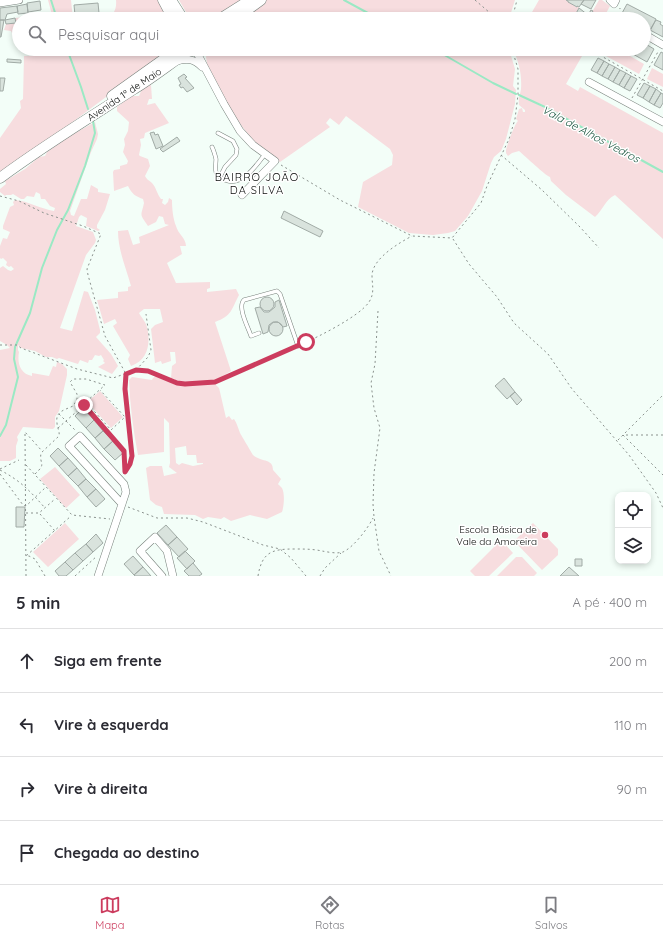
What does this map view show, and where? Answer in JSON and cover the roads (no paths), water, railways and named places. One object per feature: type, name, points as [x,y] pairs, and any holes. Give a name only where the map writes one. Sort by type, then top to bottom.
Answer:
[{"type":"main road","points":[[163,0],[175,12]]},
{"type":"main road","points":[[172,0],[178,12]]},
{"type":"main road","points":[[175,0],[179,12]]},
{"type":"main road","points":[[231,12],[250,0]]},
{"type":"main road","points":[[245,12],[261,0]]},
{"type":"main road","name":"Avenida 1º de Maio","points":[[77,125],[114,95],[167,56]]},
{"type":"main road","name":"Avenida 1º de Maio","points":[[0,178],[181,56]]},
{"type":"street","points":[[0,3],[19,0]]},
{"type":"street","points":[[651,38],[662,44]]},
{"type":"street","points":[[197,56],[240,131],[253,145],[275,161],[242,195]]},
{"type":"street","points":[[168,64],[185,58],[193,60],[205,70]]},
{"type":"street","points":[[589,82],[663,122]]},
{"type":"street","points":[[98,576],[122,504],[126,492],[126,488],[119,478],[80,436],[69,446],[122,504]]},
{"type":"street","points":[[162,576],[140,551],[154,537],[167,551],[173,576]]},
{"type":"lane","points":[[218,134],[233,141],[237,149],[236,155],[225,167],[220,177]]},
{"type":"lane","points":[[212,147],[216,160],[216,170],[220,177],[230,182],[237,182],[256,165],[265,154]]},
{"type":"lane","points":[[259,333],[251,336],[241,308],[241,302],[278,291],[298,346]]},
{"type":"waterway","points":[[51,0],[55,12]]},
{"type":"waterway","name":"Vala de Alhos Vedros","points":[[344,0],[366,12]]},
{"type":"waterway","points":[[70,56],[88,109]]},
{"type":"waterway","name":"Vala de Alhos Vedros","points":[[446,56],[493,83],[516,94]]},
{"type":"waterway","name":"Vala de Alhos Vedros","points":[[519,95],[545,107],[663,172]]},
{"type":"waterway","points":[[0,436],[6,425],[18,377],[14,359],[15,347],[30,313],[42,268],[57,230],[68,210],[85,166],[95,133],[93,121]]},
{"type":"place","name":"Escola Básica de Vale da Amoreira","points":[[545,535]]},
{"type":"district","name":"BAIRRO JOÃO DA SILVA","points":[[257,183]]}]
